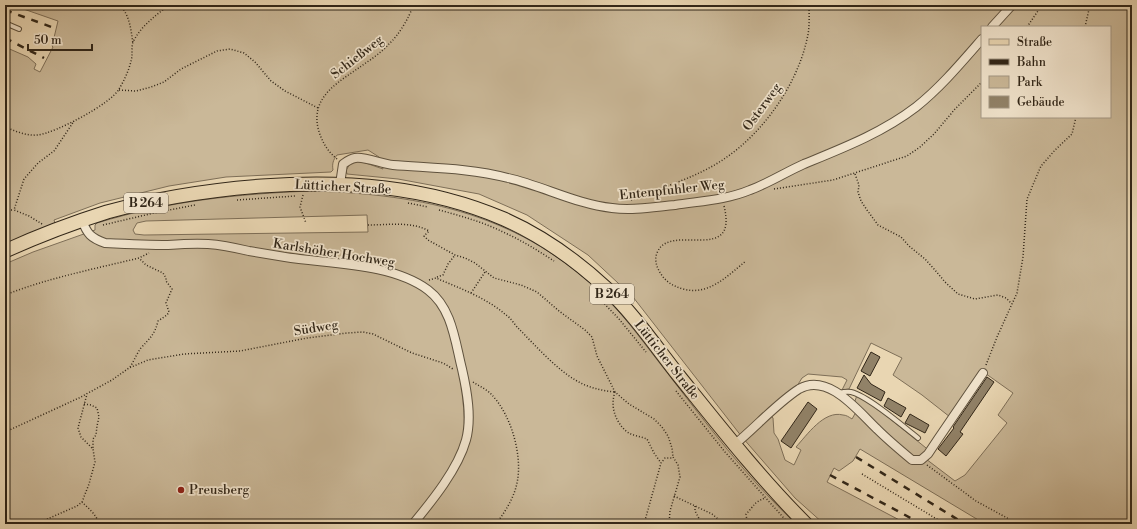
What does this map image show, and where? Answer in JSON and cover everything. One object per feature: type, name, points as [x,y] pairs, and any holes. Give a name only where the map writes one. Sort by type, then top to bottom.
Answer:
[{"type":"main road","name":"Lütticher Straße","points":[[5,251],[32,239],[84,225],[108,212],[153,201],[232,188],[294,184],[340,184],[391,188],[437,196],[476,208],[506,220],[540,238],[577,264],[607,289],[635,320],[734,445],[781,499],[806,524]]},
{"type":"street","points":[[993,26],[1012,5]]},
{"type":"street","name":"Entenpfuhler Weg","points":[[342,164],[355,158],[362,158],[385,164],[466,170],[508,178],[589,204],[611,208],[641,208],[721,198],[750,190],[786,172],[841,150],[896,122],[944,83],[981,40]]},
{"type":"street","points":[[340,184],[342,164]]},
{"type":"street","name":"Karlshöher Hochweg","points":[[84,225],[96,240],[105,243],[166,245],[207,244],[223,246],[379,270],[399,276],[428,290],[440,302],[448,315],[453,331],[464,376],[468,426],[464,446],[452,472],[412,524]]},
{"type":"street","points":[[734,445],[779,405],[800,389],[810,385],[819,385],[839,393],[912,460],[921,460],[928,454],[983,373]]},
{"type":"lane","points":[[5,23],[19,29]]},
{"type":"lane","points":[[839,393],[850,391],[857,394],[874,404],[918,438]]},
{"type":"path","points":[[5,127],[25,134],[36,135],[49,132],[75,120],[111,99],[119,90],[131,61],[133,44],[130,24],[125,10],[120,5]]},
{"type":"path","points":[[133,44],[142,28],[151,18],[169,5]]},
{"type":"path","name":"Schießweg","points":[[318,108],[326,94],[335,84],[374,57],[390,43],[404,24],[413,5]]},
{"type":"path","name":"Osterweg","points":[[630,201],[706,170],[723,160],[757,132],[777,106],[797,71],[807,38],[809,5]]},
{"type":"path","points":[[1027,26],[1042,5]]},
{"type":"path","points":[[1085,26],[1090,5]]},
{"type":"path","points":[[119,90],[136,91],[164,82],[181,70],[217,51],[230,49],[244,53],[254,62],[270,81],[285,91],[318,108],[317,121],[322,139],[334,157],[342,164]]},
{"type":"path","points":[[769,190],[833,180],[907,156],[920,147],[934,134],[955,109],[981,83]]},
{"type":"path","points":[[983,373],[1017,293],[1023,256],[1027,199],[1041,166],[1072,134],[1076,118]]},
{"type":"path","points":[[14,210],[24,180],[38,163],[54,151],[75,120]]},
{"type":"path","points":[[855,174],[859,185],[858,192],[861,200],[878,225],[901,237],[908,246],[925,259],[945,282],[958,294],[975,299],[998,295],[1006,298],[1012,304]]},
{"type":"path","points":[[303,195],[300,207],[306,223]]},
{"type":"path","points":[[233,200],[295,196]]},
{"type":"path","points":[[721,198],[725,211],[726,224],[723,232],[706,241],[675,240],[661,246],[657,253],[657,266],[667,281],[675,287],[696,291],[709,288],[720,282],[746,261]]},
{"type":"path","points":[[404,202],[432,208]]},
{"type":"path","points":[[84,225],[201,204]]},
{"type":"path","points":[[438,209],[469,218],[502,231],[531,246],[556,262]]},
{"type":"path","points":[[5,210],[14,210],[29,216],[43,225]]},
{"type":"path","points":[[368,225],[414,226],[429,231],[424,236],[425,238],[455,255],[475,263],[485,272],[501,281],[521,285],[537,292],[559,312],[586,330],[592,337],[596,356],[615,392],[629,404],[654,419],[668,436],[673,457],[678,466],[680,478],[674,496],[669,524]]},
{"type":"path","points":[[417,284],[443,275],[448,264],[455,255]]},
{"type":"path","points":[[5,295],[63,276],[139,258],[146,265],[163,273],[166,281],[172,289],[166,303],[169,312],[158,321],[151,338],[141,348],[129,368]]},
{"type":"path","points":[[471,293],[485,272]]},
{"type":"path","points":[[436,278],[471,293],[507,315],[546,356],[573,379],[597,390],[615,392]]},
{"type":"path","points":[[592,291],[619,319],[650,357]]},
{"type":"path","name":"Südweg","points":[[5,432],[87,394],[112,380],[129,368],[148,360],[184,354],[240,351],[320,336],[363,332],[373,334],[412,353],[443,363],[485,389],[497,400],[509,422],[518,452],[519,468],[517,484],[512,498],[496,524]]},
{"type":"path","points":[[673,386],[725,452],[789,524]]},
{"type":"path","points":[[615,392],[612,406],[615,417],[625,430],[634,435],[647,439],[661,463]]},
{"type":"path","points":[[87,394],[78,428],[81,437],[93,449]]},
{"type":"path","points":[[36,524],[69,510],[82,502],[89,484],[94,462],[93,439],[96,435],[96,426],[99,417],[97,408],[84,404]]},
{"type":"path","points":[[644,524],[661,463],[665,458],[673,457]]},
{"type":"path","points":[[921,460],[976,501],[1018,524]]},
{"type":"path","points":[[862,474],[945,524]]},
{"type":"path","points":[[674,496],[712,514],[724,524]]},
{"type":"path","points":[[742,524],[746,521],[746,514],[755,502],[765,498]]},
{"type":"path","points":[[82,502],[94,514],[99,524]]},
{"type":"path","points":[[695,506],[695,511],[702,524]]},
{"type":"green space","points":[[12,5],[1132,5],[1132,524],[985,524],[860,449],[853,461],[839,471],[834,468],[827,482],[907,524],[824,524],[795,498],[742,437],[633,297],[588,255],[527,215],[479,194],[398,179],[347,174],[346,170],[351,163],[360,161],[383,169],[379,157],[368,150],[337,155],[334,160],[333,170],[331,172],[226,177],[169,186],[100,203],[54,220],[55,223],[5,245],[5,47],[28,57],[36,64],[34,69],[40,72],[53,47],[58,21]],"holes":[[[871,343],[902,358],[893,375],[950,417],[982,371],[1013,393],[998,415],[1007,423],[965,475],[955,481],[926,459],[931,452],[873,405],[857,395],[854,404],[856,412],[852,419],[845,415],[836,414],[829,416],[816,425],[796,447],[801,450],[794,465],[785,460],[778,439],[774,433],[773,418],[766,410],[797,386],[802,378],[808,374],[842,377],[847,380],[842,390],[849,389]]]},
{"type":"green space","points":[[311,191],[393,197],[432,204],[470,214],[506,228],[541,247],[574,270],[614,306],[637,333],[728,450],[761,488],[796,524],[5,524],[5,264],[33,252],[95,230],[95,225],[97,223],[124,215],[203,200],[256,194]],"holes":[[[367,215],[368,232],[144,235],[135,234],[133,230],[137,223],[146,221]]]},
{"type":"building","points":[[871,352],[880,357],[870,376],[861,371]]},
{"type":"building","points":[[864,375],[871,384],[885,392],[881,401],[857,388]]},
{"type":"building","points":[[987,377],[994,382],[960,432],[963,434],[946,456],[938,449],[954,428],[953,427]]},
{"type":"building","points":[[888,398],[906,408],[901,417],[884,406]]},
{"type":"building","points":[[808,402],[817,409],[791,448],[781,441]]},
{"type":"building","points":[[910,414],[929,425],[925,433],[905,423]]},
{"type":"railway","points":[[5,10],[57,29]]},
{"type":"railway","points":[[5,38],[44,58]]},
{"type":"railway","points":[[856,457],[965,524]]},
{"type":"railway","points":[[830,475],[922,524]]},
{"type":"place","name":"Preusberg","points":[[181,490]]}]
